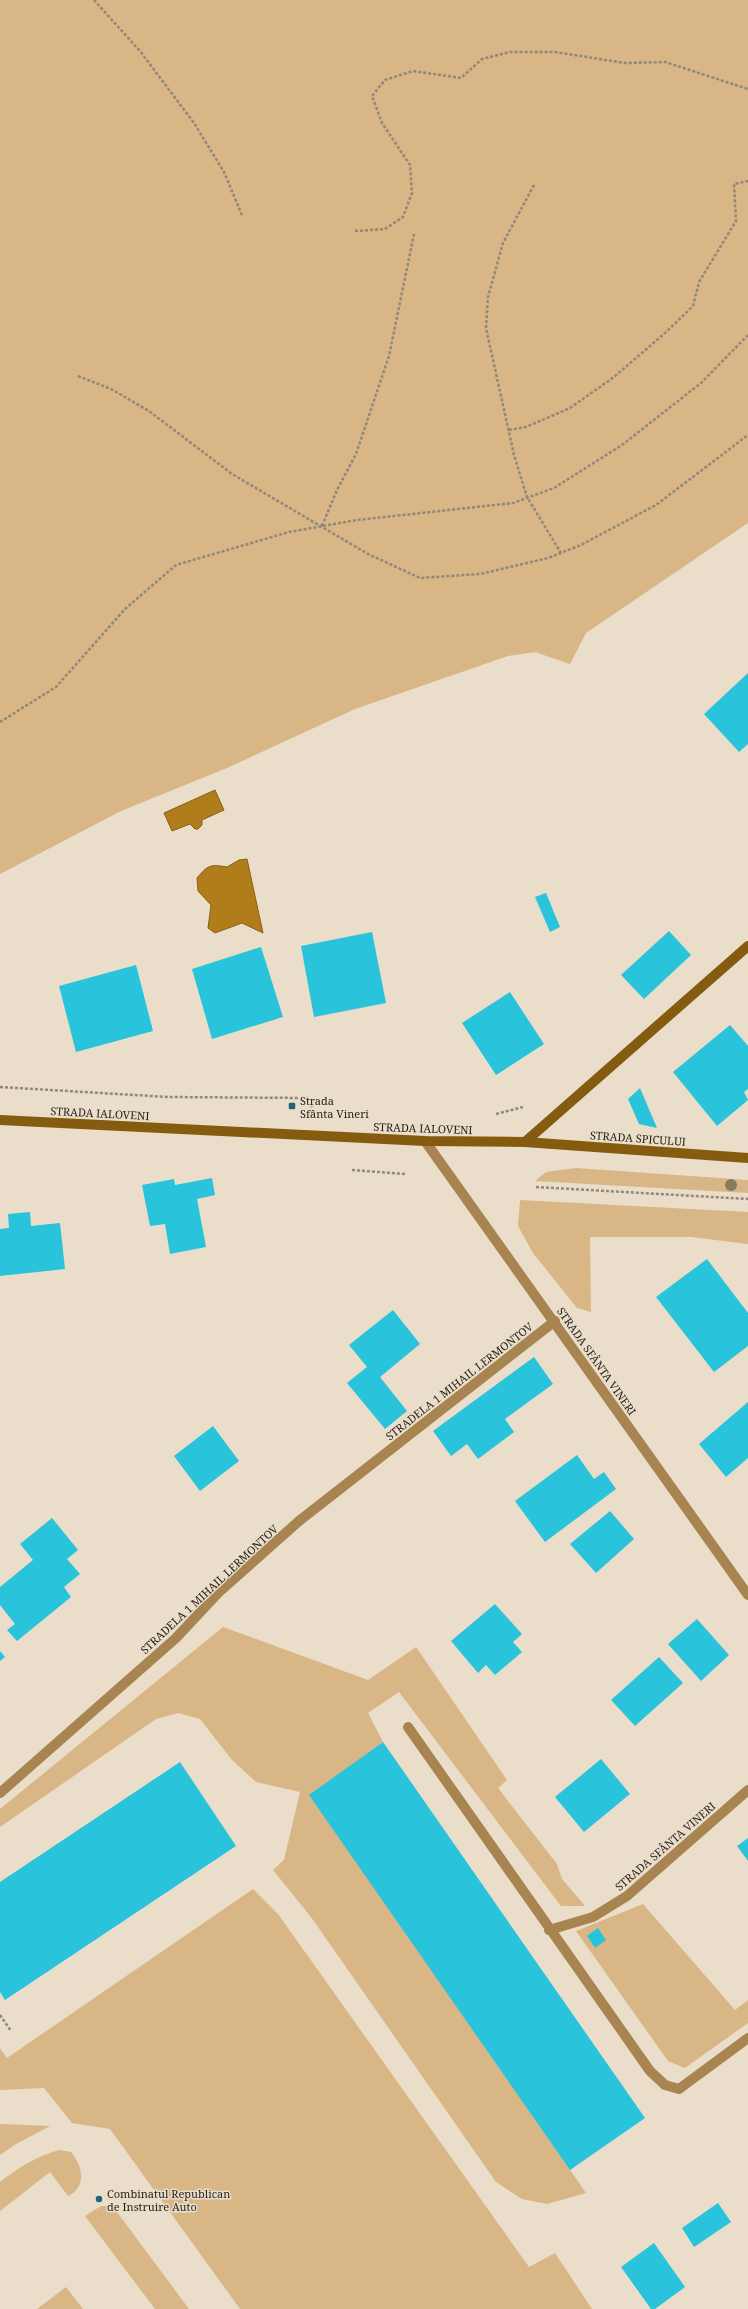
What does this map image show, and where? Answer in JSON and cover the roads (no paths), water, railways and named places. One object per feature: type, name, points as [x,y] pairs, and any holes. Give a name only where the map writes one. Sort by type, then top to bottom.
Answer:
[{"type":"street","points":[[526,1142],[748,946]]},
{"type":"street","name":"STRADA IALOVENI","points":[[0,1120],[425,1141],[526,1142]]},
{"type":"street","name":"STRADA SFÂNTA VINERI","points":[[425,1141],[555,1321],[748,1596]]},
{"type":"street","name":"STRADA SPICULUI","points":[[526,1142],[748,1158]]},
{"type":"street","name":"STRADELA 1 MIHAIL LERMONTOV","points":[[0,1792],[176,1638],[218,1593],[299,1521],[555,1321]]},
{"type":"street","points":[[408,1727],[650,2072],[665,2085],[679,2089],[748,2038]]},
{"type":"street","name":"STRADA SFÂNTA VINERI","points":[[549,1930],[593,1916],[627,1896],[748,1790]]},
{"type":"place","name":"Strada Sfânta Vineri","points":[[292,1106]]},
{"type":"place","name":"Combinatul Republican de Instruire Auto","points":[[99,2199]]}]
